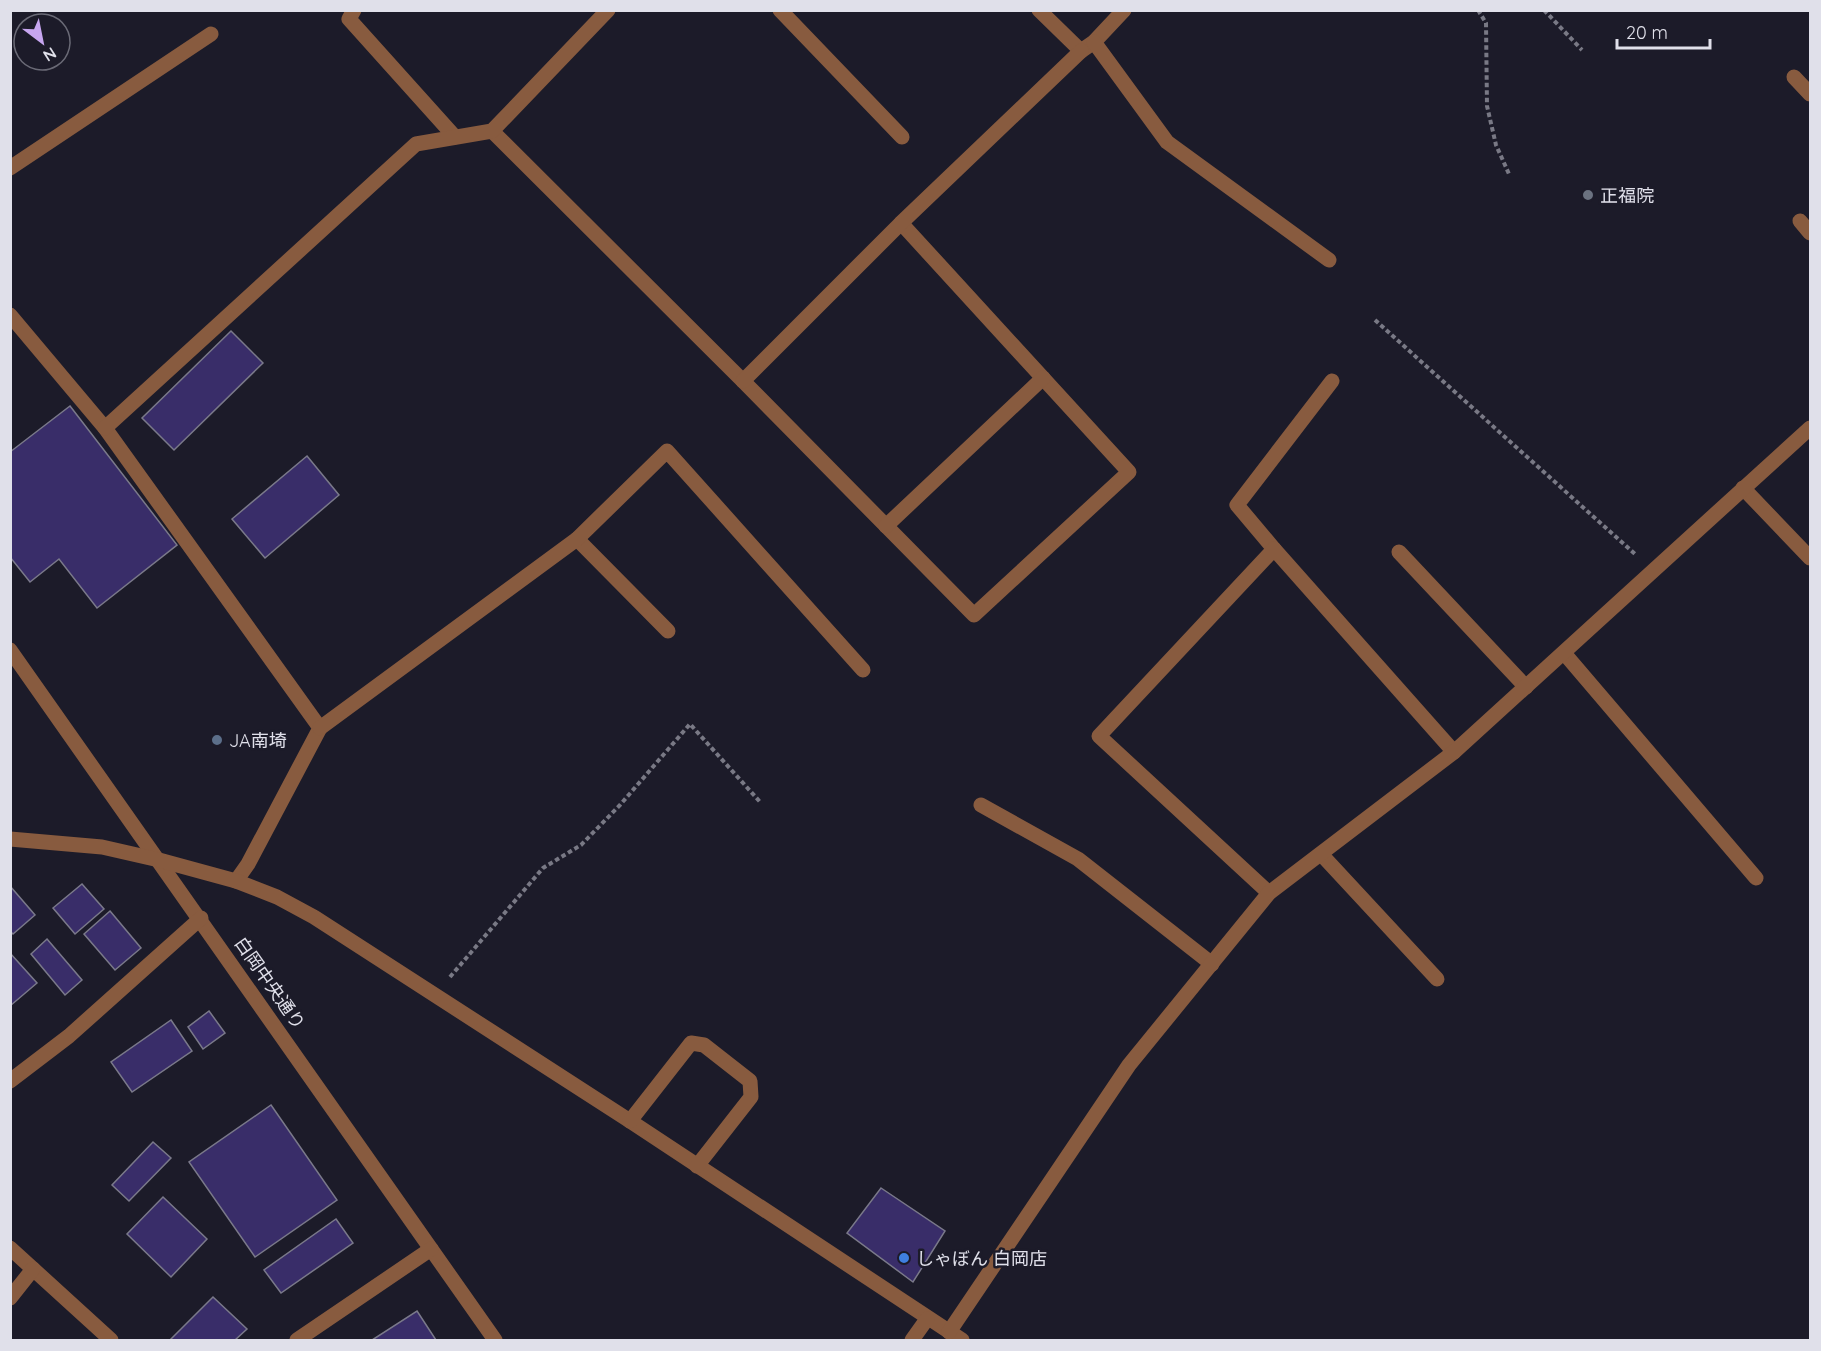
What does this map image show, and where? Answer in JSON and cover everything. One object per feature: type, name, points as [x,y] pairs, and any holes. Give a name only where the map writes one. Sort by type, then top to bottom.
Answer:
[{"type":"street","points":[[354,10],[349,19],[455,137]]},
{"type":"street","points":[[105,428],[416,144],[492,131],[608,10]]},
{"type":"street","points":[[780,10],[903,137]]},
{"type":"street","points":[[1040,10],[1088,46],[1167,142],[1329,260]]},
{"type":"street","points":[[743,381],[902,223],[1124,10]]},
{"type":"street","points":[[10,168],[210,34]]},
{"type":"street","points":[[1794,77],[1810,94]]},
{"type":"street","points":[[492,131],[974,615],[1129,472],[902,223]]},
{"type":"street","points":[[1800,222],[1810,233]]},
{"type":"street","points":[[10,315],[105,428],[320,728]]},
{"type":"street","points":[[886,526],[1043,378]]},
{"type":"street","points":[[1332,381],[1237,505],[1454,752]]},
{"type":"street","points":[[10,839],[102,847],[236,881],[277,897],[314,917],[630,1121],[955,1336],[1129,1065],[1269,893],[1454,752],[1810,428]]},
{"type":"street","points":[[236,881],[248,864],[320,728],[577,539],[667,451],[863,670]]},
{"type":"street","points":[[1743,488],[1810,558]]},
{"type":"street","points":[[577,539],[668,631]]},
{"type":"street","points":[[1269,893],[1099,736],[1274,549]]},
{"type":"street","points":[[1399,552],[1526,687]]},
{"type":"street","name":"白岡中央通り","points":[[10,650],[201,918],[495,1341]]},
{"type":"street","points":[[1563,653],[1756,878]]},
{"type":"street","points":[[981,805],[1078,859],[1212,964]]},
{"type":"street","points":[[1321,854],[1437,979]]},
{"type":"street","points":[[10,1081],[69,1036],[201,918]]},
{"type":"street","points":[[630,1121],[690,1043],[704,1045],[750,1081],[751,1097],[696,1166]]},
{"type":"street","points":[[10,1248],[111,1341]]},
{"type":"street","points":[[297,1341],[431,1249]]},
{"type":"street","points":[[10,1298],[33,1269]]},
{"type":"street","points":[[912,1341],[927,1319]]},
{"type":"path","points":[[1478,10],[1486,23],[1487,106],[1496,145],[1509,174]]},
{"type":"path","points":[[1544,10],[1582,50]]},
{"type":"path","points":[[1375,320],[1654,571]]},
{"type":"path","points":[[435,995],[543,868],[581,845],[690,724],[761,803]]},
{"type":"building","points":[[231,331],[263,363],[174,450],[142,418]]},
{"type":"building","points":[[70,406],[177,545],[97,608],[59,559],[30,582],[10,557],[10,452]]},
{"type":"building","points":[[307,456],[339,495],[265,558],[232,519]]},
{"type":"building","points":[[82,884],[104,909],[75,934],[53,908]]},
{"type":"building","points":[[10,886],[35,915],[13,934],[10,931]]},
{"type":"building","points":[[110,911],[141,948],[115,970],[84,934]]},
{"type":"building","points":[[47,939],[82,980],[65,995],[31,954]]},
{"type":"building","points":[[10,953],[37,983],[10,1006]]},
{"type":"building","points":[[209,1011],[225,1033],[203,1049],[188,1027]]},
{"type":"building","points":[[171,1020],[192,1051],[132,1092],[111,1062]]},
{"type":"building","points":[[271,1105],[337,1200],[255,1257],[189,1162]]},
{"type":"building","points":[[153,1142],[171,1158],[129,1201],[112,1185]]},
{"type":"building","name":"しゃぼん 白岡店","points":[[881,1188],[945,1231],[913,1282],[847,1233]]},
{"type":"building","points":[[163,1197],[207,1239],[171,1277],[127,1234]]},
{"type":"building","points":[[336,1219],[353,1243],[281,1293],[264,1270]]},
{"type":"building","points":[[213,1297],[247,1329],[235,1340],[170,1340]]},
{"type":"building","points":[[417,1311],[436,1340],[372,1340]]},
{"type":"place","name":"正福院","points":[[1588,195]]},
{"type":"place","name":"JA南埼","points":[[217,740]]},
{"type":"place","name":"しゃぼん 白岡店","points":[[904,1258]]}]
